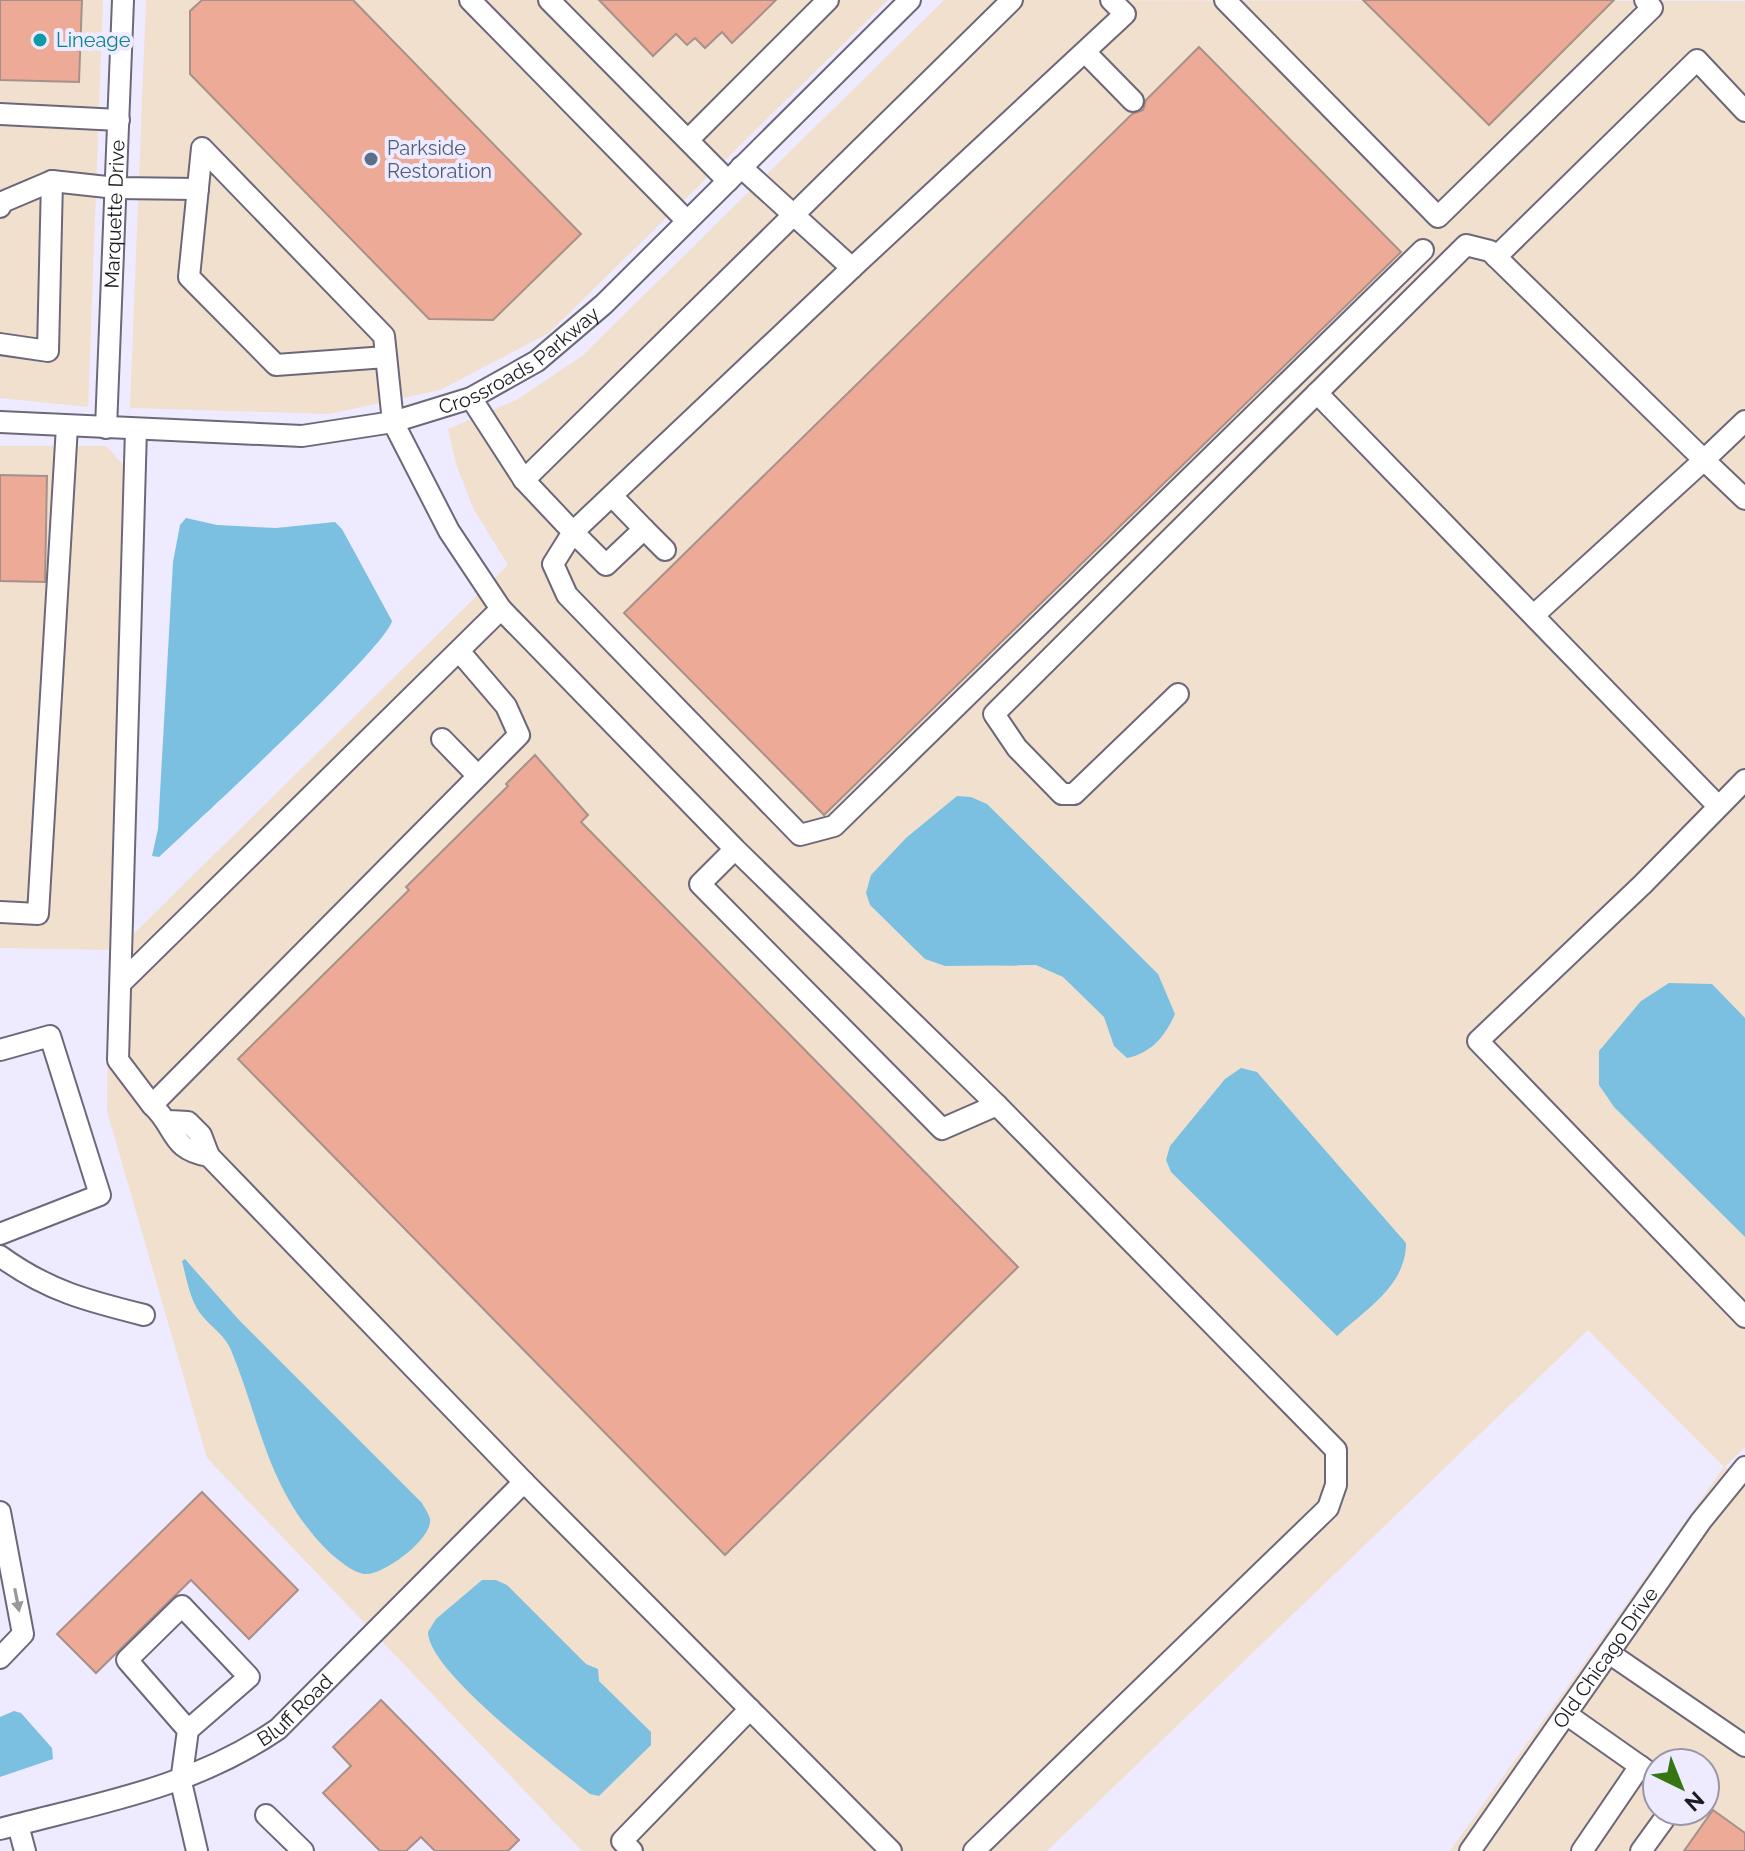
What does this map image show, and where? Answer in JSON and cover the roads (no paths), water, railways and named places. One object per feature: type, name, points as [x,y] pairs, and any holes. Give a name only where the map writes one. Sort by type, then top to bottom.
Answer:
[{"type":"street","name":"Marquette Drive","points":[[106,428],[123,0]]},
{"type":"street","points":[[470,0],[687,221]]},
{"type":"street","points":[[549,0],[688,140],[793,216],[852,268]]},
{"type":"street","points":[[688,140],[828,0]]},
{"type":"street","name":"Crossroads Parkway","points":[[0,422],[302,436],[393,422],[471,398],[537,361],[604,304],[910,0]]},
{"type":"street","points":[[524,480],[1012,0]]},
{"type":"street","points":[[1111,0],[1125,14],[573,532],[553,564],[567,595],[800,835],[834,826],[1423,250]]},
{"type":"street","points":[[1225,0],[1438,217],[1652,8],[1645,0]]},
{"type":"street","points":[[1085,52],[1133,101]]},
{"type":"street","points":[[1496,257],[1697,60],[1745,111]]},
{"type":"street","points":[[0,114],[119,120]]},
{"type":"street","points":[[386,357],[276,365],[189,277],[202,148],[384,336],[393,422],[449,531],[501,609],[735,849],[997,1105],[1336,1450],[1336,1485],[1328,1508],[974,1851]]},
{"type":"street","points":[[0,344],[48,351],[52,181]]},
{"type":"street","points":[[0,207],[0,203],[52,181],[116,188],[198,189]]},
{"type":"street","points":[[1178,694],[1074,794],[1062,794],[1017,748],[994,714],[1466,245],[1490,251],[1745,499]]},
{"type":"street","points":[[1317,393],[1718,806]]},
{"type":"street","points":[[471,398],[524,480],[606,565],[644,529]]},
{"type":"street","points":[[1534,615],[1745,421]]},
{"type":"street","points":[[0,912],[38,914],[67,426]]},
{"type":"street","points":[[136,429],[118,1060],[152,1105],[169,1121],[173,1139],[190,1153],[209,1156],[524,1482],[891,1851]]},
{"type":"street","points":[[612,496],[665,550]]},
{"type":"street","points":[[121,983],[501,609]]},
{"type":"street","points":[[152,1105],[519,735],[506,706],[459,651]]},
{"type":"street","points":[[442,739],[478,776]]},
{"type":"street","points":[[1745,780],[1478,1041],[1745,1317]]},
{"type":"street","points":[[735,849],[700,884],[942,1129],[997,1105]]},
{"type":"street","points":[[0,1050],[50,1036],[100,1195],[0,1234]]},
{"type":"street","points":[[0,1256],[33,1280],[68,1296],[144,1315]]},
{"type":"street","name":"Old Chicago Drive","points":[[1470,1851],[1701,1521],[1745,1467]]},
{"type":"street","name":"Bluff Road","points":[[9,1827],[181,1782],[239,1754],[278,1729],[524,1482]]},
{"type":"street","points":[[0,1512],[23,1634],[0,1658]]},
{"type":"street","points":[[188,1730],[127,1660],[182,1606],[249,1677],[188,1730],[181,1782],[197,1851]]},
{"type":"street","points":[[1609,1653],[1745,1746]]},
{"type":"street","points":[[632,1851],[622,1841],[750,1709]]},
{"type":"street","points":[[1566,1714],[1640,1766],[1582,1851]]},
{"type":"street","points":[[266,1815],[301,1850]]},
{"type":"street","points":[[9,1827],[25,1851]]},
{"type":"street","points":[[1641,1851],[1658,1827]]},
{"type":"water","points":[[186,518],[217,525],[276,528],[335,522],[342,529],[392,621],[382,638],[358,665],[159,857],[152,856],[158,829],[173,562],[180,525]]},
{"type":"water","points":[[957,796],[971,797],[987,804],[1158,974],[1175,1014],[1151,1048],[1127,1058],[1114,1046],[1104,1017],[1063,977],[1036,965],[945,966],[925,959],[870,905],[866,893],[871,875],[906,838]]},
{"type":"water","points":[[1669,983],[1712,984],[1745,1018],[1745,1237],[1614,1107],[1599,1085],[1599,1051],[1641,1001]]},
{"type":"water","points":[[1241,1068],[1257,1072],[1406,1243],[1404,1258],[1392,1284],[1337,1336],[1171,1172],[1166,1160],[1170,1146],[1225,1079]]},
{"type":"water","points":[[185,1259],[239,1320],[422,1503],[430,1519],[429,1527],[415,1546],[394,1563],[365,1574],[350,1568],[329,1552],[292,1505],[268,1456],[231,1350],[199,1312],[192,1298],[182,1261]]},
{"type":"water","points":[[482,1580],[496,1580],[507,1585],[586,1664],[598,1669],[599,1681],[651,1732],[651,1745],[599,1796],[590,1794],[497,1718],[449,1671],[434,1649],[428,1632],[436,1619]]},
{"type":"water","points":[[14,1711],[21,1713],[52,1748],[53,1759],[0,1777],[0,1717]]},
{"type":"place","name":"Lineage","points":[[40,40]]},
{"type":"place","name":"Parkside Restoration","points":[[371,159]]}]
